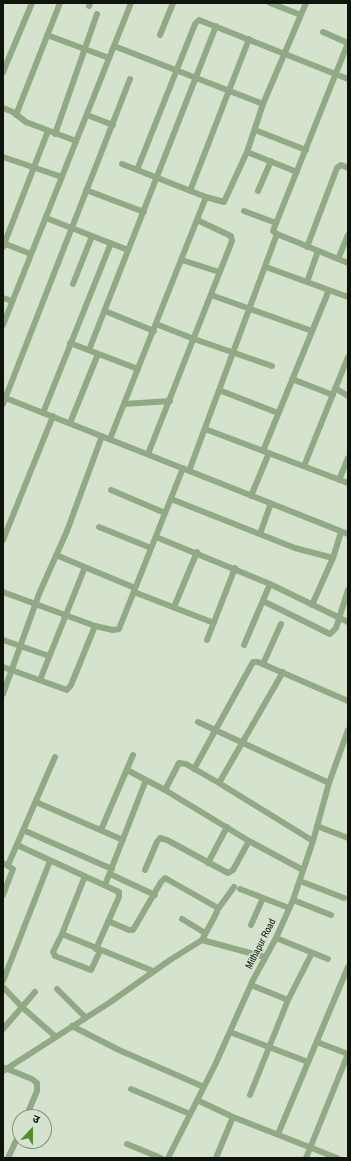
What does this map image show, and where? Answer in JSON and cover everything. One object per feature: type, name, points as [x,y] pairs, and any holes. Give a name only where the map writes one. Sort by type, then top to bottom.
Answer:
[{"type":"street","points":[[3,72],[32,3]]},
{"type":"street","points":[[16,114],[60,3]]},
{"type":"street","points":[[3,325],[131,3]]},
{"type":"street","points":[[160,35],[173,3]]},
{"type":"street","points":[[270,3],[301,15]]},
{"type":"street","points":[[122,164],[221,203],[226,201],[247,152],[263,104],[306,3]]},
{"type":"street","points":[[54,134],[97,14]]},
{"type":"street","points":[[137,170],[197,21],[202,20],[348,78]]},
{"type":"street","points":[[90,350],[216,26]]},
{"type":"street","points":[[323,32],[348,43],[274,231],[277,234],[348,263]]},
{"type":"street","points":[[47,35],[109,58]]},
{"type":"street","points":[[190,191],[249,39]]},
{"type":"street","points":[[114,46],[263,104]]},
{"type":"street","points":[[3,404],[4,397],[130,79]]},
{"type":"street","points":[[3,108],[16,114],[26,122],[54,134],[76,141]]},
{"type":"street","points":[[87,115],[113,125]]},
{"type":"street","points":[[255,130],[306,150]]},
{"type":"street","points":[[31,254],[3,244],[48,131]]},
{"type":"street","points":[[247,152],[297,172]]},
{"type":"street","points":[[3,157],[62,177]]},
{"type":"street","points":[[258,191],[271,161]]},
{"type":"street","points":[[307,246],[337,168],[341,165],[348,168]]},
{"type":"street","points":[[86,190],[144,212]]},
{"type":"street","points":[[110,439],[206,197]]},
{"type":"street","points":[[244,211],[276,223]]},
{"type":"street","points":[[46,218],[128,250]]},
{"type":"street","points":[[148,454],[170,401],[232,238],[227,234],[197,220]]},
{"type":"street","points":[[190,471],[277,234]]},
{"type":"street","points":[[338,259],[348,235]]},
{"type":"street","points":[[73,284],[92,236]]},
{"type":"street","points":[[43,413],[110,243]]},
{"type":"street","points":[[307,282],[318,251]]},
{"type":"street","points":[[182,260],[219,272]]},
{"type":"street","points":[[266,266],[348,297]]},
{"type":"street","points":[[251,496],[278,413],[329,290]]},
{"type":"street","points":[[211,294],[312,331]]},
{"type":"street","points":[[3,298],[12,301]]},
{"type":"street","points":[[105,311],[154,330]]},
{"type":"street","points":[[156,324],[272,366]]},
{"type":"street","points":[[70,343],[138,369]]},
{"type":"street","points":[[70,423],[98,354]]},
{"type":"street","points":[[304,466],[348,357]]},
{"type":"street","points":[[292,379],[333,395]]},
{"type":"street","points":[[335,388],[348,396]]},
{"type":"street","points":[[220,390],[278,413]]},
{"type":"street","points":[[4,397],[348,534]]},
{"type":"street","points":[[124,404],[170,401]]},
{"type":"street","points":[[3,540],[53,416]]},
{"type":"street","points":[[205,429],[348,483]]},
{"type":"street","points":[[3,694],[35,605],[102,436]]},
{"type":"street","points":[[339,480],[348,458]]},
{"type":"street","points":[[3,592],[95,626],[113,630],[119,629],[183,468]]},
{"type":"street","points":[[111,490],[165,513]]},
{"type":"street","points":[[171,499],[303,551],[333,558]]},
{"type":"street","points":[[260,534],[271,503]]},
{"type":"street","points":[[99,527],[151,548]]},
{"type":"street","points":[[312,605],[333,558],[341,532]]},
{"type":"street","points":[[156,537],[235,568],[348,622]]},
{"type":"street","points":[[174,607],[197,552]]},
{"type":"street","points":[[56,555],[214,623]]},
{"type":"street","points":[[40,680],[84,567]]},
{"type":"street","points":[[207,640],[235,568]]},
{"type":"street","points":[[244,645],[270,584]]},
{"type":"street","points":[[263,601],[325,633],[332,633],[336,628],[338,617],[348,590]]},
{"type":"street","points":[[263,664],[282,624]]},
{"type":"street","points":[[3,667],[65,690],[68,689],[95,626]]},
{"type":"street","points":[[3,640],[49,656]]},
{"type":"street","points":[[194,768],[251,664],[255,661],[348,701]]},
{"type":"street","points":[[219,783],[283,672]]},
{"type":"street","points":[[198,722],[329,783]]},
{"type":"street","name":"Mithapur Road","points":[[170,1157],[293,900],[313,842],[329,783],[348,730]]},
{"type":"street","points":[[101,830],[132,755]]},
{"type":"street","points":[[3,895],[13,871],[13,867],[5,864],[17,845],[55,757]]},
{"type":"street","points":[[165,790],[179,763],[194,768],[313,842]]},
{"type":"street","points":[[127,770],[165,790],[249,841],[303,870]]},
{"type":"street","points":[[105,885],[146,780]]},
{"type":"street","points":[[36,802],[123,840]]},
{"type":"street","points":[[317,826],[348,838]]},
{"type":"street","points":[[208,863],[227,827]]},
{"type":"street","points":[[23,830],[155,895]]},
{"type":"street","points":[[145,870],[156,842],[160,838],[168,840],[225,872],[231,872],[249,841]]},
{"type":"street","points":[[17,845],[105,885],[120,894],[108,921],[91,970],[55,956],[53,952],[62,934],[85,876]]},
{"type":"street","points":[[3,981],[50,861]]},
{"type":"street","points":[[108,921],[129,930],[133,930],[155,895],[161,882],[165,878],[192,892],[218,909]]},
{"type":"street","points":[[300,881],[344,898]]},
{"type":"street","points":[[4,1069],[56,1038],[202,940],[218,909],[237,888],[289,908]]},
{"type":"street","points":[[251,925],[263,898]]},
{"type":"street","points":[[293,900],[331,915]]},
{"type":"street","points":[[182,919],[205,933]]},
{"type":"street","points":[[62,934],[153,972]]},
{"type":"street","points":[[276,938],[328,959]]},
{"type":"street","points":[[202,940],[265,957]]},
{"type":"street","points":[[250,1095],[268,1046],[288,1000],[312,953]]},
{"type":"street","points":[[278,1134],[348,967]]},
{"type":"street","points":[[251,985],[288,1000]]},
{"type":"street","points":[[3,987],[22,1007],[56,1038]]},
{"type":"street","points":[[57,989],[86,1018]]},
{"type":"street","points":[[3,1029],[35,992]]},
{"type":"street","points":[[3,1018],[10,1020]]},
{"type":"street","points":[[72,1026],[119,1050],[204,1087]]},
{"type":"street","points":[[230,1032],[308,1062]]},
{"type":"street","points":[[306,1158],[348,1054],[317,1042]]},
{"type":"street","points":[[4,1069],[32,1078],[37,1083],[37,1091],[29,1109]]},
{"type":"street","points":[[131,1089],[190,1114]]},
{"type":"street","points":[[197,1100],[233,1117],[337,1158]]},
{"type":"street","points":[[216,1158],[233,1117]]},
{"type":"street","points":[[127,1144],[161,1158]]}]
